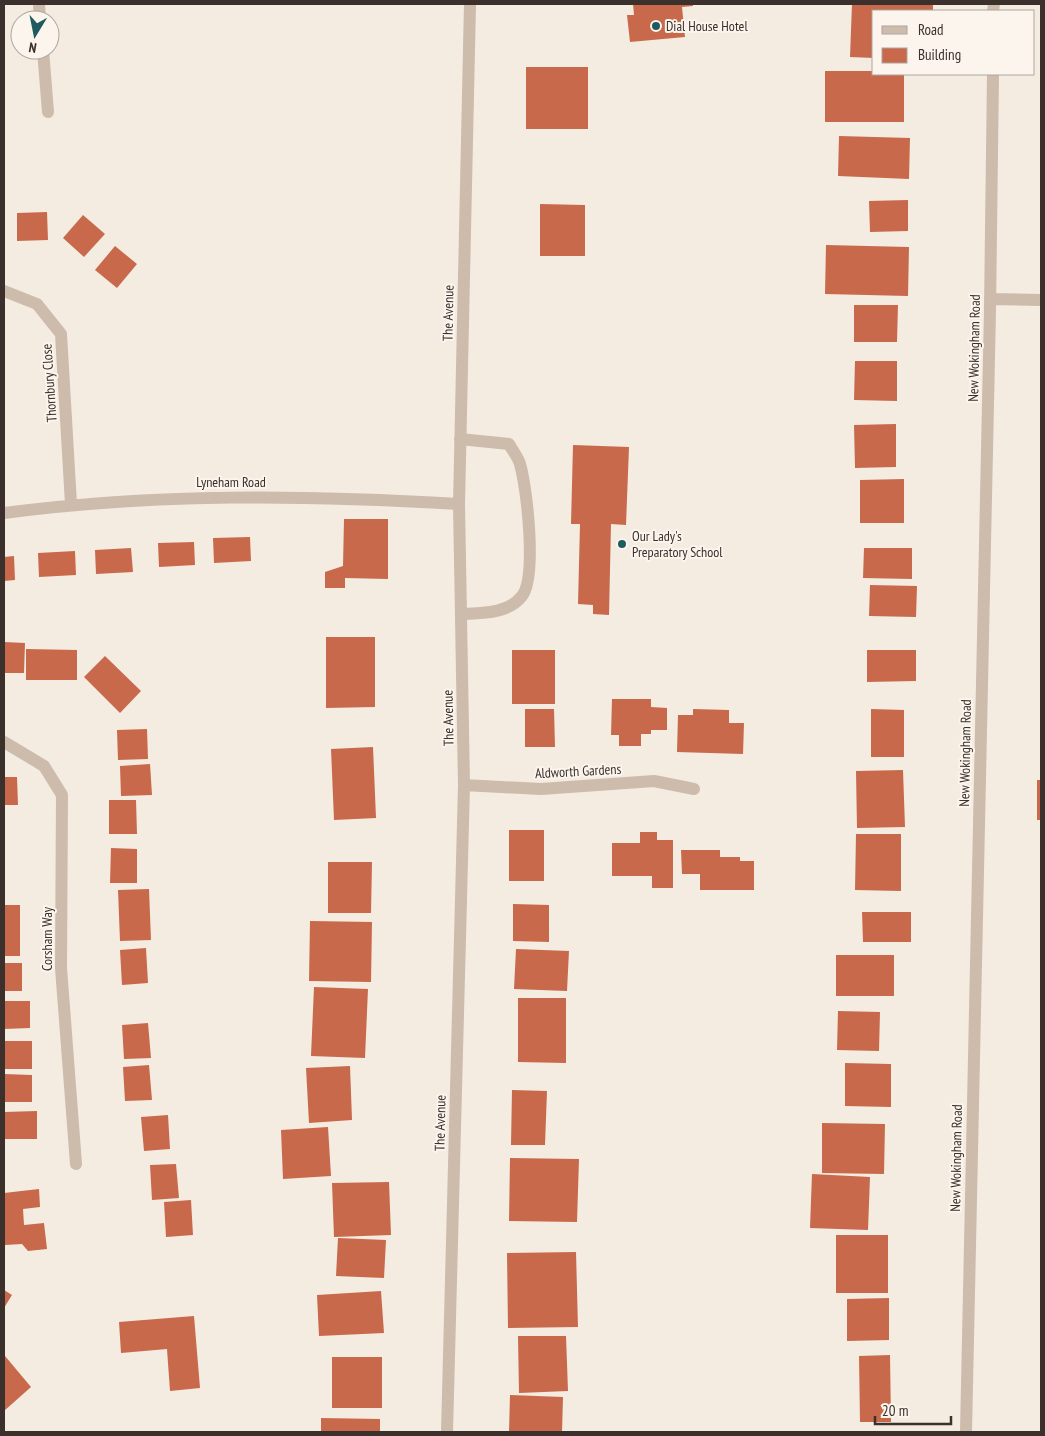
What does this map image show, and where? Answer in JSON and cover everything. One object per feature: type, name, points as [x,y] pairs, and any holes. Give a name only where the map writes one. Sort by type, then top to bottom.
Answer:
[{"type":"street","name":"The Avenue","points":[[447,1432],[464,785],[459,504],[470,4]]},
{"type":"street","points":[[44,60],[48,112]]},
{"type":"street","name":"New Wokingham Road","points":[[966,1432],[993,75]]},
{"type":"street","name":"Thornbury Close","points":[[4,291],[37,304],[61,334],[71,504]]},
{"type":"street","points":[[990,299],[1041,300]]},
{"type":"street","points":[[460,439],[509,444],[520,462],[528,504],[530,564],[527,586],[522,596],[514,604],[492,613],[462,614]]},
{"type":"street","name":"Lyneham Road","points":[[4,513],[71,504],[202,496],[459,504]]},
{"type":"street","name":"Corsham Way","points":[[4,742],[44,766],[62,795],[61,968],[76,1164]]},
{"type":"street","name":"Aldworth Gardens","points":[[464,785],[541,789],[654,780],[694,789]]},
{"type":"building","name":"Dial House Hotel","points":[[633,4],[693,4],[693,6],[682,7],[685,37],[630,42],[627,15],[634,15]]},
{"type":"building","points":[[852,4],[933,4],[933,10],[872,10],[872,58],[850,57]]},
{"type":"building","points":[[526,67],[588,67],[588,129],[526,129]]},
{"type":"building","points":[[825,71],[872,71],[872,75],[904,75],[904,122],[825,122]]},
{"type":"building","points":[[839,136],[910,138],[909,179],[838,176]]},
{"type":"building","points":[[908,200],[908,231],[870,232],[869,201]]},
{"type":"building","points":[[540,204],[585,205],[585,256],[540,256]]},
{"type":"building","points":[[47,212],[48,240],[17,241],[17,213]]},
{"type":"building","points":[[83,215],[105,234],[84,257],[63,238]]},
{"type":"building","points":[[826,245],[909,247],[908,296],[825,294]]},
{"type":"building","points":[[115,246],[137,264],[117,288],[95,270]]},
{"type":"building","points":[[854,305],[898,305],[897,342],[854,342]]},
{"type":"building","points":[[855,361],[897,361],[897,401],[854,400]]},
{"type":"building","points":[[896,424],[896,467],[855,468],[854,425]]},
{"type":"building","name":"Our Lady's Preparatory School","points":[[573,445],[629,447],[626,525],[611,524],[609,615],[593,614],[593,605],[578,604],[580,524],[571,524]]},
{"type":"building","points":[[904,479],[904,523],[860,523],[860,480]]},
{"type":"building","points":[[344,519],[388,519],[388,579],[345,578],[345,588],[325,588],[325,572],[343,566]]},
{"type":"building","points":[[250,537],[251,561],[214,563],[213,538]]},
{"type":"building","points":[[194,542],[195,565],[159,567],[158,543]]},
{"type":"building","points":[[131,548],[133,572],[96,574],[95,550]]},
{"type":"building","points":[[864,548],[912,548],[912,579],[863,578]]},
{"type":"building","points":[[75,551],[76,575],[39,577],[38,553]]},
{"type":"building","points":[[14,556],[15,580],[4,581],[4,557]]},
{"type":"building","points":[[870,585],[917,586],[916,617],[869,616]]},
{"type":"building","points":[[326,637],[375,637],[375,707],[326,708]]},
{"type":"building","points":[[4,642],[25,643],[24,673],[4,673]]},
{"type":"building","points":[[26,649],[77,650],[77,680],[26,680]]},
{"type":"building","points":[[512,650],[555,650],[555,704],[512,704]]},
{"type":"building","points":[[867,650],[916,650],[916,681],[867,682]]},
{"type":"building","points":[[105,656],[141,691],[120,713],[84,677]]},
{"type":"building","points":[[612,699],[651,699],[651,707],[667,708],[667,730],[651,730],[651,734],[641,734],[641,746],[619,746],[619,735],[611,735]]},
{"type":"building","points":[[525,709],[554,709],[555,747],[525,747]]},
{"type":"building","points":[[693,709],[729,710],[729,723],[744,723],[743,754],[677,752],[678,715],[693,715]]},
{"type":"building","points":[[871,709],[904,710],[904,757],[871,757]]},
{"type":"building","points":[[147,729],[148,759],[118,760],[117,730]]},
{"type":"building","points":[[373,747],[376,818],[334,820],[331,749]]},
{"type":"building","points":[[150,764],[152,795],[121,796],[120,766]]},
{"type":"building","points":[[903,770],[905,827],[857,828],[856,771]]},
{"type":"building","points":[[4,777],[17,777],[18,805],[4,805]]},
{"type":"building","points":[[1037,780],[1041,780],[1041,820],[1037,820]]},
{"type":"building","points":[[109,800],[136,800],[137,834],[109,834]]},
{"type":"building","points":[[509,830],[544,830],[544,881],[509,881]]},
{"type":"building","points":[[640,832],[657,832],[657,840],[673,840],[673,888],[652,888],[652,876],[612,876],[612,843],[640,843]]},
{"type":"building","points":[[856,834],[901,834],[901,891],[855,890]]},
{"type":"building","points":[[111,848],[137,849],[137,883],[110,883]]},
{"type":"building","points":[[681,850],[720,850],[720,857],[740,857],[740,861],[754,861],[754,890],[700,890],[700,874],[682,874]]},
{"type":"building","points":[[328,862],[372,862],[371,913],[328,913]]},
{"type":"building","points":[[149,889],[151,940],[120,941],[118,890]]},
{"type":"building","points":[[513,904],[549,905],[549,942],[513,941]]},
{"type":"building","points":[[4,905],[20,905],[20,956],[4,956]]},
{"type":"building","points":[[862,912],[911,912],[911,942],[863,942]]},
{"type":"building","points":[[310,921],[372,922],[371,982],[309,981]]},
{"type":"building","points":[[146,948],[148,983],[122,985],[120,950]]},
{"type":"building","points":[[516,949],[569,951],[567,991],[514,989]]},
{"type":"building","points":[[836,955],[894,955],[894,996],[836,996]]},
{"type":"building","points":[[4,963],[22,963],[22,991],[4,991]]},
{"type":"building","points":[[314,987],[368,989],[365,1058],[311,1056]]},
{"type":"building","points":[[518,998],[566,998],[566,1063],[518,1062]]},
{"type":"building","points":[[4,1001],[30,1001],[30,1028],[4,1029]]},
{"type":"building","points":[[838,1011],[880,1012],[879,1051],[837,1050]]},
{"type":"building","points":[[148,1023],[151,1058],[124,1059],[122,1025]]},
{"type":"building","points":[[4,1041],[32,1041],[32,1069],[4,1069]]},
{"type":"building","points":[[845,1063],[891,1064],[891,1107],[845,1106]]},
{"type":"building","points":[[149,1065],[152,1100],[125,1101],[123,1067]]},
{"type":"building","points":[[350,1066],[352,1120],[309,1123],[306,1068]]},
{"type":"building","points":[[4,1074],[32,1075],[32,1102],[4,1102]]},
{"type":"building","points":[[512,1090],[547,1091],[545,1145],[511,1145]]},
{"type":"building","points":[[37,1111],[37,1139],[4,1139],[4,1112]]},
{"type":"building","points":[[168,1115],[170,1149],[144,1151],[141,1117]]},
{"type":"building","points":[[822,1123],[885,1124],[884,1174],[822,1173]]},
{"type":"building","points":[[328,1127],[331,1176],[283,1179],[281,1130]]},
{"type":"building","points":[[510,1158],[579,1159],[577,1222],[509,1221]]},
{"type":"building","points":[[176,1164],[179,1198],[152,1200],[150,1165]]},
{"type":"building","points":[[812,1174],[870,1177],[868,1230],[810,1228]]},
{"type":"building","points":[[389,1182],[391,1235],[334,1237],[332,1183]]},
{"type":"building","points":[[39,1189],[40,1207],[23,1209],[24,1225],[44,1223],[47,1249],[28,1251],[22,1244],[5,1245],[4,1193]]},
{"type":"building","points":[[191,1200],[193,1235],[166,1237],[164,1202]]},
{"type":"building","points":[[836,1235],[888,1235],[888,1293],[836,1293]]},
{"type":"building","points":[[338,1238],[386,1240],[384,1278],[336,1276]]},
{"type":"building","points":[[576,1252],[578,1327],[508,1328],[507,1253]]},
{"type":"building","points":[[4,1290],[12,1295],[4,1308]]},
{"type":"building","points":[[381,1291],[384,1333],[319,1336],[317,1295]]},
{"type":"building","points":[[889,1298],[889,1340],[847,1341],[847,1299]]},
{"type":"building","points":[[194,1316],[200,1388],[170,1391],[167,1349],[121,1353],[119,1322]]},
{"type":"building","points":[[518,1336],[566,1336],[568,1391],[519,1393]]},
{"type":"building","points":[[890,1355],[891,1422],[860,1422],[859,1356]]},
{"type":"building","points":[[5,1356],[31,1387],[4,1411],[4,1358]]},
{"type":"building","points":[[332,1357],[382,1357],[382,1408],[332,1408]]},
{"type":"building","points":[[510,1395],[563,1397],[562,1432],[509,1432]]},
{"type":"building","points":[[321,1418],[380,1419],[380,1432],[321,1432]]},
{"type":"place","name":"Dial House Hotel","points":[[656,26]]},
{"type":"place","name":"Our Lady's Preparatory School","points":[[622,544]]}]
